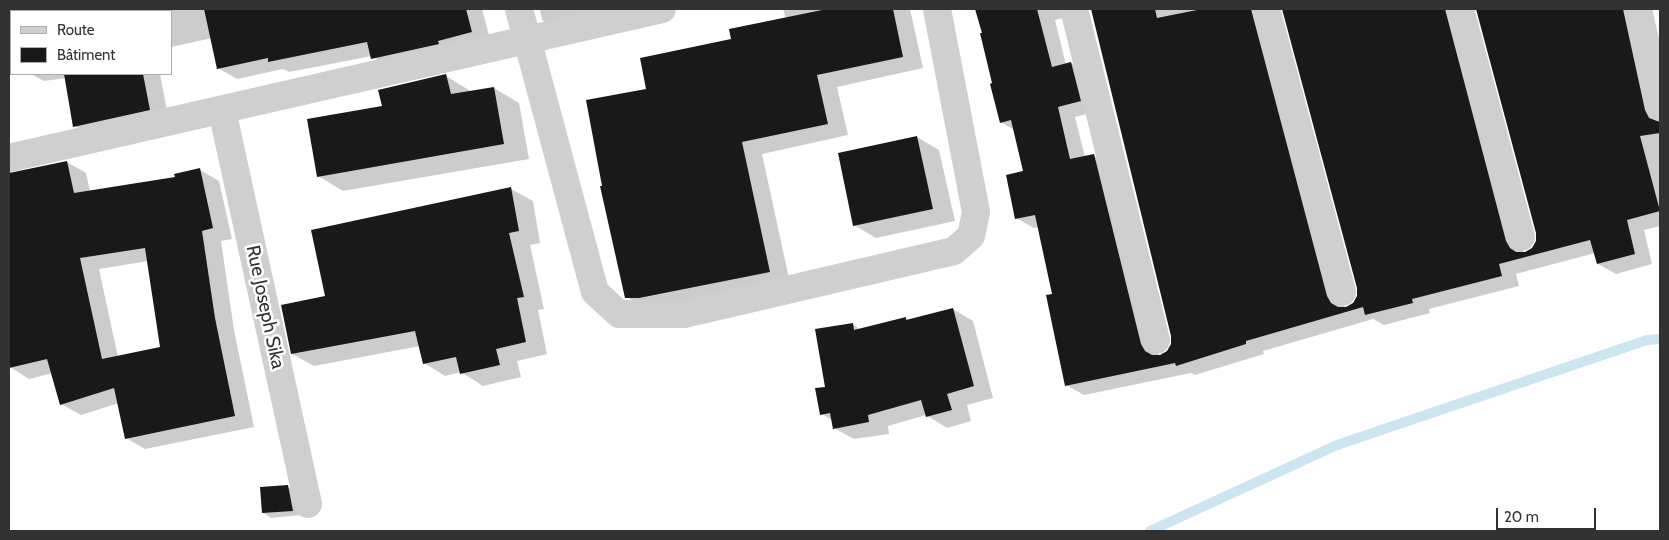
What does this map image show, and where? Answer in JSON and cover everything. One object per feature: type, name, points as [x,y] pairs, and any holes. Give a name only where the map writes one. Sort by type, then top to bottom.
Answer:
[{"type":"street","points":[[519,9],[595,292],[619,314],[684,314],[954,251],[971,236],[976,212],[937,9]]},
{"type":"street","points":[[9,158],[662,9]]},
{"type":"street","points":[[1074,9],[1156,340]]},
{"type":"street","points":[[1266,9],[1342,292]]},
{"type":"street","points":[[1460,9],[1521,237]]},
{"type":"street","points":[[1638,9],[1660,107]]},
{"type":"street","name":"Rue Joseph Sika","points":[[222,110],[308,504]]},
{"type":"building","points":[[204,9],[466,9],[472,32],[438,41],[439,44],[371,59],[367,42],[268,62],[268,58],[217,69]]},
{"type":"building","points":[[827,9],[893,9],[903,57],[817,75],[828,124],[742,142],[770,272],[639,298],[625,298],[600,186],[602,186],[586,100],[646,89],[640,58],[731,39],[729,29]]},
{"type":"building","points":[[975,9],[1037,9],[1052,67],[1071,62],[1081,101],[1058,107],[1070,159],[1094,154],[1141,344],[1145,351],[1152,355],[1160,355],[1167,351],[1171,344],[1171,336],[1091,9],[1155,9],[1157,18],[1202,9],[1251,9],[1327,296],[1331,303],[1338,307],[1346,307],[1353,303],[1357,296],[1357,288],[1282,9],[1445,9],[1506,241],[1510,248],[1516,252],[1525,252],[1532,248],[1536,241],[1536,233],[1476,9],[1623,9],[1645,110],[1649,118],[1660,122],[1660,133],[1640,136],[1660,211],[1627,220],[1635,254],[1597,264],[1590,240],[1499,264],[1502,276],[1412,299],[1413,303],[1365,315],[1363,307],[1246,341],[1246,344],[1176,366],[1175,363],[1065,386],[1046,295],[1052,294],[1035,215],[1015,219],[1006,175],[1023,171],[1011,120],[1000,123],[990,84],[992,83],[980,33],[982,33]]},
{"type":"building","points":[[446,74],[451,94],[494,87],[504,144],[317,177],[307,119],[382,106],[378,90]]},
{"type":"building","points":[[64,75],[143,75],[150,110],[73,127]]},
{"type":"building","points":[[917,136],[933,209],[853,226],[838,153]]},
{"type":"building","points":[[67,161],[74,193],[175,177],[174,174],[200,168],[213,228],[202,231],[215,318],[235,416],[125,439],[114,388],[60,405],[47,359],[9,368],[9,173]],"holes":[[[145,248],[160,347],[102,359],[80,258]]]},
{"type":"building","points":[[511,187],[519,231],[509,233],[524,297],[517,298],[526,342],[496,349],[500,365],[460,374],[456,357],[423,364],[415,331],[291,354],[281,305],[325,296],[311,230]]},
{"type":"building","points":[[953,308],[974,386],[947,394],[952,410],[926,417],[921,400],[868,415],[869,422],[833,429],[830,413],[820,415],[815,388],[825,387],[815,329],[853,323],[854,330],[906,317],[906,320]]},
{"type":"building","points":[[288,485],[293,511],[262,513],[260,487]]},
{"type":"waterway","points":[[1150,531],[1337,445],[1647,340],[1660,339]]}]
